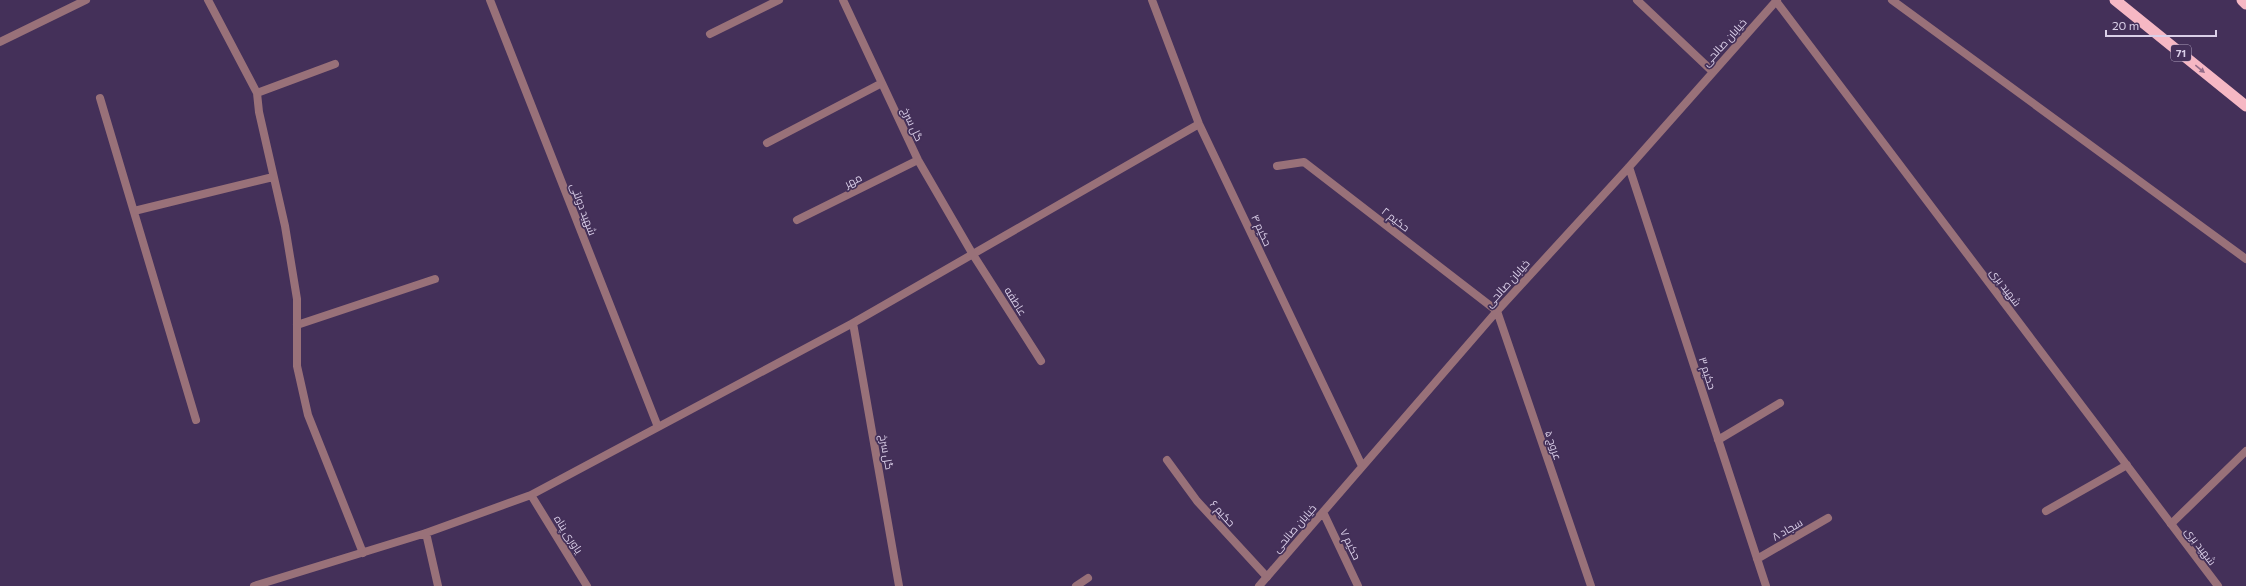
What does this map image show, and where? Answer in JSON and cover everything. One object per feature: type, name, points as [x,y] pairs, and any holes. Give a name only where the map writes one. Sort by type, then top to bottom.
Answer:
[{"type":"highway","name":"71","points":[[2115,0],[2246,106]]},
{"type":"highway","points":[[2242,0],[2246,4]]},
{"type":"street","points":[[0,42],[86,0]]},
{"type":"street","points":[[208,0],[257,93],[273,177],[285,226],[297,299],[297,366],[308,415],[363,552]]},
{"type":"street","name":"شهید دولتی","points":[[490,0],[658,427]]},
{"type":"street","points":[[710,34],[779,0]]},
{"type":"street","name":"گل سرخ","points":[[843,0],[918,160],[972,253]]},
{"type":"street","name":"حکیم ۴","points":[[1152,0],[1199,124],[1362,466]]},
{"type":"street","points":[[1637,0],[1712,71]]},
{"type":"street","points":[[1892,0],[2246,259]]},
{"type":"street","name":"خیابان صالحی","points":[[1259,586],[1497,311],[1629,167],[1712,71],[1776,1]]},
{"type":"street","name":"شهید بری","points":[[1776,1],[2218,586]]},
{"type":"street","points":[[257,93],[335,64]]},
{"type":"street","points":[[767,143],[882,83]]},
{"type":"street","points":[[100,98],[196,420]]},
{"type":"street","points":[[254,586],[426,533],[531,495],[853,323],[972,253],[1199,124]]},
{"type":"street","name":"مهر","points":[[797,220],[918,160]]},
{"type":"street","name":"حکیم ۲","points":[[1277,166],[1304,162],[1497,311]]},
{"type":"street","name":"حکیم ۳","points":[[1629,167],[1766,586]]},
{"type":"street","points":[[134,212],[273,177]]},
{"type":"street","name":"عاطفه","points":[[972,253],[1041,361]]},
{"type":"street","points":[[297,325],[435,279]]},
{"type":"street","name":"عروج ۵","points":[[1497,311],[1591,586]]},
{"type":"street","name":"گل سرخ","points":[[853,323],[899,586]]},
{"type":"street","points":[[1718,440],[1780,403]]},
{"type":"street","points":[[2171,524],[2246,451]]},
{"type":"street","name":"حکیم ۶","points":[[1167,460],[1197,500],[1267,576]]},
{"type":"street","points":[[2046,511],[2127,465]]},
{"type":"street","name":"یاوری پناه","points":[[531,495],[587,586]]},
{"type":"street","name":"حکیم ۷","points":[[1323,512],[1358,586]]},
{"type":"street","name":"سجاد ۸","points":[[1757,560],[1828,518]]},
{"type":"street","points":[[426,533],[438,586]]},
{"type":"street","points":[[1076,586],[1088,578]]}]
